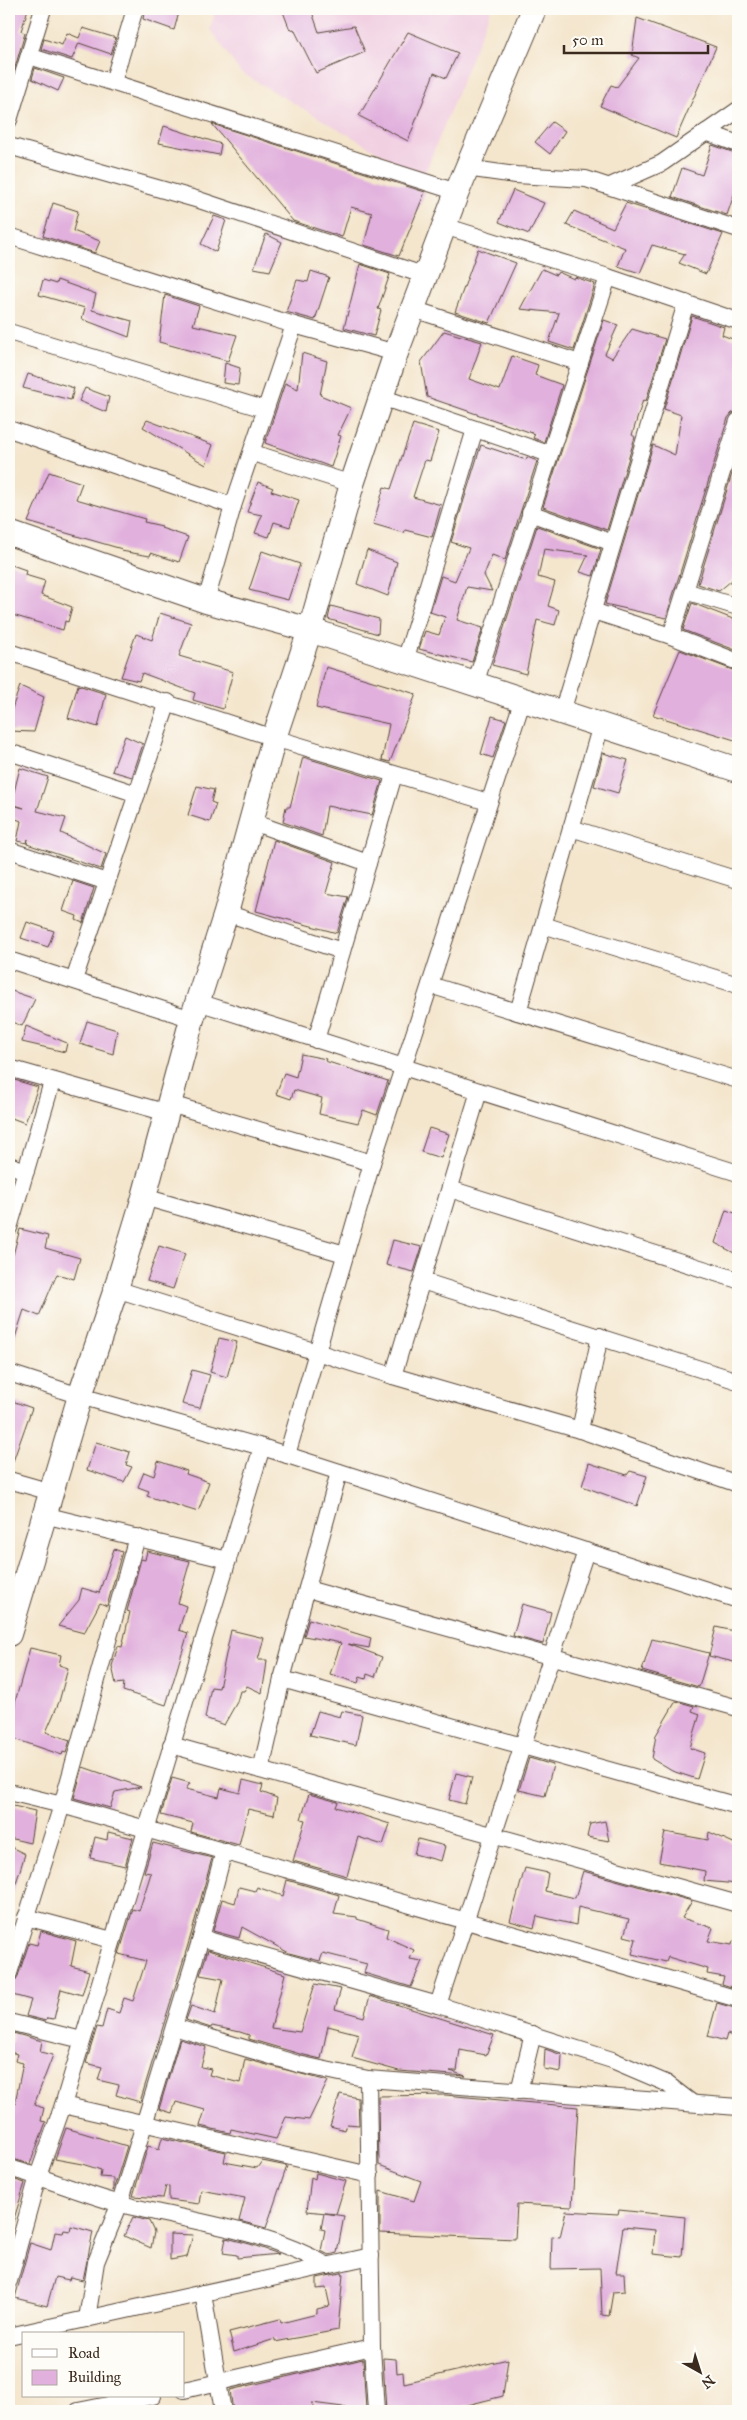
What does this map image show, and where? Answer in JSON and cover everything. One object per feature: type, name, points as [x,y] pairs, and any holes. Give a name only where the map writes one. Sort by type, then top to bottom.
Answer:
[{"type":"street","points":[[9,120],[43,9]]},
{"type":"street","points":[[113,82],[135,9]]},
{"type":"street","points":[[9,1634],[80,1396],[116,1290],[144,1197],[195,1010],[226,913],[274,738],[310,630],[352,484],[396,353],[466,168],[534,9]]},
{"type":"street","points":[[29,56],[457,192]]},
{"type":"street","points":[[610,186],[662,163],[738,110]]},
{"type":"street","points":[[706,132],[738,144]]},
{"type":"street","points":[[9,146],[198,200],[426,276]]},
{"type":"street","points":[[466,168],[516,175],[567,177],[610,186],[738,229]]},
{"type":"street","points":[[444,226],[608,277],[738,321]]},
{"type":"street","points":[[9,236],[294,325],[396,353]]},
{"type":"street","points":[[475,684],[608,277]]},
{"type":"street","points":[[562,712],[686,304]]},
{"type":"street","points":[[414,308],[580,363]]},
{"type":"street","points":[[206,601],[233,506],[253,453],[264,409],[294,325]]},
{"type":"street","points":[[9,332],[264,409]]},
{"type":"street","points":[[381,398],[549,454]]},
{"type":"street","points":[[672,636],[738,421]]},
{"type":"street","points":[[9,429],[233,506]]},
{"type":"street","points":[[405,661],[475,429]]},
{"type":"street","points":[[253,453],[352,484]]},
{"type":"street","points":[[530,513],[613,543]]},
{"type":"street","points":[[9,533],[206,601],[310,630],[738,770]]},
{"type":"street","points":[[685,591],[738,607]]},
{"type":"street","points":[[593,611],[672,636],[738,662]]},
{"type":"street","points":[[9,652],[168,702],[274,738],[488,802]]},
{"type":"street","points":[[288,1455],[316,1351],[372,1163],[523,699]]},
{"type":"street","points":[[74,980],[168,702]]},
{"type":"street","points":[[518,1012],[601,725]]},
{"type":"street","points":[[9,752],[137,794]]},
{"type":"street","points":[[316,1040],[394,775]]},
{"type":"street","points":[[252,822],[368,863]]},
{"type":"street","points":[[571,828],[738,880]]},
{"type":"street","points":[[9,850],[107,882]]},
{"type":"street","points":[[226,913],[342,951]]},
{"type":"street","points":[[543,925],[738,985]]},
{"type":"street","points":[[9,960],[74,980],[316,1040],[738,1173]]},
{"type":"street","points":[[430,985],[738,1080]]},
{"type":"street","points":[[9,1068],[52,1082],[169,1108],[372,1163]]},
{"type":"street","points":[[9,1228],[52,1082]]},
{"type":"street","points":[[393,1376],[479,1091]]},
{"type":"street","points":[[9,1165],[26,1171]]},
{"type":"street","points":[[450,1189],[738,1280]]},
{"type":"street","points":[[144,1197],[344,1254]]},
{"type":"street","points":[[422,1281],[738,1380]]},
{"type":"street","points":[[116,1290],[393,1376],[580,1430],[738,1484]]},
{"type":"street","points":[[580,1430],[600,1336]]},
{"type":"street","points":[[9,1373],[80,1396],[288,1455],[738,1600]]},
{"type":"street","points":[[9,2281],[38,2176],[63,2105],[262,1447]]},
{"type":"street","points":[[260,1770],[282,1679],[339,1472]]},
{"type":"street","points":[[9,1480],[51,1492]]},
{"type":"street","points":[[44,1515],[228,1560]]},
{"type":"street","points":[[9,1973],[62,1805],[137,1537]]},
{"type":"street","points":[[438,2005],[586,1551]]},
{"type":"street","points":[[307,1589],[738,1708]]},
{"type":"street","points":[[282,1679],[738,1806]]},
{"type":"street","points":[[171,1745],[738,1904]]},
{"type":"street","points":[[9,1792],[62,1805],[738,1999]]},
{"type":"street","points":[[87,2319],[96,2262],[120,2203],[201,1938],[224,1851]]},
{"type":"street","points":[[26,1917],[112,1940]]},
{"type":"street","points":[[201,1938],[438,2005],[612,2060],[666,2083],[692,2103]]},
{"type":"street","points":[[9,2022],[82,2040]]},
{"type":"street","points":[[174,2027],[298,2064],[368,2079],[738,2107]]},
{"type":"street","points":[[520,2091],[533,2034]]},
{"type":"street","points":[[368,2079],[372,2347],[376,2411]]},
{"type":"street","points":[[63,2105],[145,2122],[370,2175]]},
{"type":"street","points":[[9,2168],[120,2203],[278,2242],[305,2253],[328,2266]]},
{"type":"street","points":[[27,2332],[371,2256]]},
{"type":"street","points":[[203,2293],[216,2383],[223,2411]]},
{"type":"street","points":[[9,2336],[22,2333]]},
{"type":"street","points":[[185,2390],[372,2347]]},
{"type":"street","points":[[78,2411],[143,2398]]},
{"type":"shaded area","points":[[216,9],[491,9],[423,178],[240,72],[210,29]]},
{"type":"building","points":[[9,9],[28,9],[21,31],[25,33],[14,71],[9,68]]},
{"type":"building","points":[[145,9],[180,9],[174,30],[143,19]]},
{"type":"building","points":[[282,9],[311,9],[319,32],[354,26],[365,52],[316,73],[294,29],[290,30]]},
{"type":"building","points":[[637,18],[716,47],[676,138],[600,106],[611,85],[617,87],[639,58],[632,55]]},
{"type":"building","points":[[83,28],[116,38],[111,54],[79,43],[72,59],[41,49],[44,39],[62,45],[67,33],[79,38]]},
{"type":"building","points":[[408,32],[458,53],[446,78],[434,73],[408,141],[359,116]]},
{"type":"building","points":[[35,68],[64,78],[58,91],[32,79]]},
{"type":"building","points":[[552,122],[565,131],[550,154],[535,142]]},
{"type":"building","points":[[212,124],[425,192],[399,256],[364,245],[372,213],[351,207],[342,237],[293,221]]},
{"type":"building","points":[[164,126],[221,144],[219,155],[159,143]]},
{"type":"building","points":[[712,145],[738,154],[738,183],[727,215],[672,197],[682,168],[702,175]]},
{"type":"building","points":[[513,190],[544,203],[529,234],[499,222]]},
{"type":"building","points":[[53,203],[78,211],[73,231],[100,241],[95,253],[43,236]]},
{"type":"building","points":[[626,203],[723,234],[706,274],[679,263],[685,254],[652,245],[640,273],[618,266],[625,248],[566,225],[574,211],[613,228]]},
{"type":"building","points":[[214,216],[226,220],[216,252],[201,244]]},
{"type":"building","points":[[266,234],[282,242],[270,271],[254,268]]},
{"type":"building","points":[[478,249],[516,263],[489,323],[455,312]]},
{"type":"building","points":[[360,264],[390,274],[378,309],[381,310],[374,336],[344,328]]},
{"type":"building","points":[[542,269],[556,275],[558,272],[574,279],[575,277],[595,284],[574,350],[549,342],[559,313],[520,309]]},
{"type":"building","points":[[311,271],[329,277],[315,320],[286,312],[297,280],[308,282]]},
{"type":"building","points":[[43,280],[56,284],[57,280],[96,294],[92,310],[132,321],[129,337],[82,319],[85,308],[39,295]]},
{"type":"building","points":[[165,295],[199,306],[193,325],[237,335],[228,361],[159,342]]},
{"type":"building","points":[[692,316],[724,327],[722,335],[738,341],[738,411],[732,413],[728,418],[666,618],[605,604],[653,445],[675,455],[681,415],[664,409]]},
{"type":"building","points":[[604,320],[618,325],[605,354],[612,358],[632,329],[665,339],[646,401],[643,400],[632,435],[635,437],[607,530],[543,507]]},
{"type":"building","points":[[444,331],[482,342],[469,379],[500,390],[512,356],[538,365],[535,375],[562,385],[544,442],[533,438],[535,434],[427,397],[421,362]]},
{"type":"building","points":[[302,353],[327,361],[320,395],[351,408],[338,435],[341,436],[331,467],[265,443],[285,383],[298,389]]},
{"type":"building","points":[[225,363],[240,368],[238,385],[223,383]]},
{"type":"building","points":[[28,374],[74,388],[71,400],[23,388]]},
{"type":"building","points":[[85,388],[109,397],[106,412],[79,401]]},
{"type":"building","points":[[147,420],[213,445],[206,465],[143,427]]},
{"type":"building","points":[[413,424],[439,432],[430,461],[425,460],[413,497],[441,505],[432,537],[405,530],[404,533],[373,524],[384,487],[391,489]]},
{"type":"building","points":[[481,445],[526,460],[527,457],[537,461],[505,560],[492,555],[484,575],[492,591],[467,587],[457,620],[483,628],[472,662],[419,649],[425,631],[439,635],[445,617],[430,612],[441,576],[455,581],[469,548],[451,542]]},
{"type":"building","points":[[738,454],[738,575],[719,591],[698,584]]},
{"type":"building","points":[[49,472],[82,483],[76,499],[145,519],[144,522],[162,526],[161,528],[188,537],[179,562],[151,553],[150,556],[121,551],[122,549],[28,522]]},
{"type":"building","points":[[258,482],[273,488],[271,491],[299,500],[290,527],[274,522],[269,537],[255,533],[262,515],[247,512]]},
{"type":"building","points":[[537,526],[601,549],[593,576],[580,572],[588,555],[544,549],[538,577],[555,582],[548,606],[559,610],[555,625],[537,620],[526,674],[492,665]]},
{"type":"building","points":[[367,550],[397,562],[388,596],[357,584]]},
{"type":"building","points":[[262,551],[300,564],[288,600],[249,590]]},
{"type":"building","points":[[9,564],[26,570],[25,575],[45,581],[41,595],[72,607],[68,622],[65,621],[63,630],[9,614],[12,600],[9,599]]},
{"type":"building","points":[[692,603],[738,621],[738,651],[683,630]]},
{"type":"building","points":[[331,606],[379,619],[378,634],[328,619]]},
{"type":"building","points":[[160,613],[191,623],[179,656],[233,672],[223,709],[193,700],[195,693],[142,673],[139,681],[121,677],[136,634],[152,640]]},
{"type":"building","points":[[680,650],[738,672],[738,741],[653,715]]},
{"type":"building","points":[[326,667],[416,694],[390,762],[382,760],[389,724],[316,708]]},
{"type":"building","points":[[78,685],[106,694],[98,727],[68,718]]},
{"type":"building","points":[[20,686],[44,697],[34,732],[9,731],[9,717]]},
{"type":"building","points":[[492,716],[506,720],[493,758],[481,754]]},
{"type":"building","points":[[125,736],[143,744],[132,777],[112,771]]},
{"type":"building","points":[[603,753],[628,760],[618,793],[594,786]]},
{"type":"building","points":[[303,757],[382,781],[372,815],[327,806],[322,836],[283,822],[286,807],[290,807]]},
{"type":"building","points":[[20,768],[48,777],[37,811],[66,818],[61,833],[106,854],[101,869],[27,844],[28,839],[27,843],[17,841],[21,821],[9,816],[9,804],[24,808],[11,804]]},
{"type":"building","points":[[197,786],[214,790],[211,802],[216,804],[210,822],[188,815]]},
{"type":"building","points":[[274,840],[335,862],[326,893],[348,897],[337,933],[256,911]]},
{"type":"building","points":[[73,881],[94,888],[83,923],[76,920],[77,916],[63,911]]},
{"type":"building","points":[[27,922],[54,931],[48,947],[21,938]]},
{"type":"building","points":[[9,990],[35,999],[22,1026],[9,1021]]},
{"type":"building","points":[[87,1021],[117,1030],[113,1054],[80,1044]]},
{"type":"building","points":[[26,1026],[67,1043],[65,1052],[22,1042]]},
{"type":"building","points":[[301,1054],[326,1059],[325,1061],[388,1081],[377,1115],[363,1110],[358,1123],[319,1114],[322,1098],[294,1090],[291,1099],[276,1094],[284,1073],[296,1077]]},
{"type":"building","points":[[11,1079],[38,1087],[25,1123],[9,1117]]},
{"type":"building","points":[[429,1128],[449,1134],[441,1158],[421,1152]]},
{"type":"building","points":[[726,1210],[738,1214],[738,1255],[715,1243]]},
{"type":"building","points":[[20,1229],[48,1236],[45,1248],[80,1258],[74,1279],[57,1274],[39,1316],[24,1310],[12,1347],[9,1347],[9,1254],[13,1255]]},
{"type":"building","points":[[393,1240],[422,1247],[414,1272],[386,1265]]},
{"type":"building","points":[[159,1246],[185,1254],[173,1289],[147,1281]]},
{"type":"building","points":[[219,1338],[237,1342],[227,1377],[210,1372]]},
{"type":"building","points":[[192,1370],[210,1375],[200,1408],[182,1404]]},
{"type":"building","points":[[9,1400],[32,1408],[11,1467],[9,1467]]},
{"type":"building","points":[[96,1442],[130,1452],[126,1465],[132,1467],[124,1482],[87,1470]]},
{"type":"building","points":[[158,1461],[187,1471],[186,1474],[209,1482],[198,1512],[147,1496],[149,1491],[138,1487],[144,1472],[154,1476]]},
{"type":"building","points":[[589,1463],[627,1475],[630,1471],[647,1476],[637,1506],[582,1486]]},
{"type":"building","points":[[114,1549],[122,1552],[107,1606],[100,1603],[84,1633],[58,1626],[79,1600],[82,1588],[99,1593]]},
{"type":"building","points":[[147,1551],[190,1561],[178,1603],[186,1606],[179,1630],[188,1633],[166,1705],[123,1691],[124,1683],[116,1684],[112,1666],[118,1646],[122,1647],[130,1612],[127,1611],[141,1559],[145,1560]]},
{"type":"building","points":[[522,1604],[551,1612],[543,1644],[513,1636]]},
{"type":"building","points":[[309,1619],[371,1638],[369,1648],[348,1644],[382,1657],[375,1677],[367,1674],[366,1679],[360,1677],[358,1683],[330,1674],[341,1643],[304,1636]]},
{"type":"building","points":[[716,1627],[738,1632],[738,1663],[709,1656]]},
{"type":"building","points":[[231,1630],[264,1638],[258,1660],[267,1660],[262,1693],[247,1686],[244,1691],[240,1691],[237,1702],[224,1725],[205,1718],[211,1687],[219,1688]]},
{"type":"building","points":[[652,1639],[709,1653],[699,1687],[642,1671]]},
{"type":"building","points":[[30,1648],[61,1655],[59,1665],[68,1668],[59,1702],[46,1732],[70,1740],[66,1753],[63,1752],[62,1755],[9,1737],[9,1722],[14,1723],[15,1702]]},
{"type":"building","points":[[676,1701],[694,1706],[692,1711],[700,1714],[690,1748],[705,1753],[697,1779],[672,1771],[652,1759],[656,1735]]},
{"type":"building","points":[[318,1711],[340,1717],[342,1711],[362,1715],[356,1745],[310,1735]]},
{"type":"building","points":[[529,1758],[553,1765],[545,1796],[519,1790]]},
{"type":"building","points":[[83,1767],[141,1787],[115,1792],[110,1808],[74,1798]]},
{"type":"building","points":[[456,1773],[472,1777],[465,1804],[449,1800]]},
{"type":"building","points":[[172,1778],[190,1783],[186,1789],[219,1797],[221,1788],[240,1793],[243,1780],[263,1785],[261,1792],[277,1798],[274,1815],[248,1809],[239,1845],[191,1832],[193,1823],[161,1815]]},
{"type":"building","points":[[309,1794],[338,1802],[336,1807],[390,1824],[383,1845],[358,1837],[347,1876],[293,1861],[305,1820],[301,1819]]},
{"type":"building","points":[[9,1805],[35,1811],[30,1843],[9,1838]]},
{"type":"building","points":[[605,1821],[609,1841],[587,1837],[590,1824]]},
{"type":"building","points":[[108,1832],[133,1838],[125,1866],[90,1858],[95,1837],[107,1840]]},
{"type":"building","points":[[665,1832],[708,1840],[709,1832],[738,1845],[738,1884],[704,1881],[705,1871],[659,1862]]},
{"type":"building","points":[[418,1839],[445,1846],[441,1861],[414,1854]]},
{"type":"building","points":[[153,1843],[212,1858],[191,1935],[140,2102],[116,2095],[119,2085],[98,2080],[102,2067],[86,2063],[97,2027],[102,2028],[107,2009],[119,2013],[124,1998],[133,2001],[146,1961],[119,1954],[133,1909],[139,1911],[151,1873],[144,1872]]},
{"type":"building","points":[[9,1846],[25,1854],[12,1896],[9,1896]]},
{"type":"building","points":[[525,1868],[548,1873],[545,1891],[575,1898],[583,1871],[692,1901],[682,1918],[713,1928],[708,1941],[732,1945],[733,1941],[738,1942],[738,1989],[722,1984],[724,1977],[707,1974],[708,1969],[668,1957],[666,1962],[632,1954],[636,1939],[624,1936],[629,1919],[578,1907],[576,1925],[537,1916],[534,1928],[510,1921]]},
{"type":"building","points":[[287,1880],[339,1895],[334,1914],[357,1917],[357,1919],[388,1929],[386,1937],[414,1950],[410,1959],[422,1961],[411,1987],[364,1973],[367,1964],[323,1953],[320,1961],[289,1953],[242,1927],[239,1938],[213,1931],[222,1899],[235,1903],[239,1887],[255,1891],[257,1887],[283,1896]]},
{"type":"building","points":[[41,1931],[76,1941],[71,1966],[89,1971],[82,1995],[61,1989],[54,2019],[47,2018],[46,2021],[26,2016],[31,2000],[9,1994],[9,1983],[15,1981],[18,1976],[29,1943],[37,1945]]},
{"type":"building","points":[[208,1950],[285,1974],[271,2028],[300,2032],[315,1984],[341,1989],[335,2009],[364,2017],[370,1996],[494,2035],[486,2055],[460,2050],[457,2071],[450,2071],[466,2076],[399,2071],[352,2058],[359,2034],[328,2026],[321,2059],[249,2039],[249,2035],[240,2032],[212,2026],[211,2028],[186,2020],[191,2006],[215,2014],[223,1979],[200,1975]]},
{"type":"building","points":[[717,2003],[738,2009],[738,2038],[727,2034],[725,2041],[708,2036]]},
{"type":"building","points":[[13,2033],[42,2041],[40,2052],[53,2055],[34,2105],[44,2108],[41,2121],[46,2122],[30,2164],[9,2158],[9,2117],[12,2118],[23,2063],[15,2061],[17,2054],[10,2052]]},
{"type":"building","points":[[180,2039],[206,2047],[201,2067],[211,2069],[209,2075],[240,2083],[245,2059],[328,2081],[309,2120],[286,2117],[276,2139],[231,2129],[230,2133],[200,2126],[205,2110],[176,2102],[172,2113],[159,2109]]},
{"type":"building","points":[[545,2049],[562,2055],[561,2072],[544,2069]]},
{"type":"building","points":[[340,2094],[358,2098],[359,2125],[347,2124],[345,2130],[330,2126]]},
{"type":"building","points":[[445,2095],[578,2107],[572,2207],[517,2204],[515,2239],[380,2233],[380,2191],[414,2201],[421,2181],[379,2165],[378,2096]]},
{"type":"building","points":[[66,2128],[127,2146],[113,2191],[113,2178],[100,2177],[101,2170],[55,2159]]},
{"type":"building","points":[[162,2138],[226,2152],[224,2162],[257,2168],[262,2161],[287,2166],[266,2228],[239,2221],[245,2198],[201,2190],[199,2204],[169,2200],[169,2187],[166,2186],[163,2198],[133,2196],[148,2146],[159,2149]]},
{"type":"building","points":[[316,2173],[346,2181],[336,2214],[307,2211],[311,2177],[315,2179]]},
{"type":"building","points":[[9,2178],[25,2183],[13,2222],[9,2222]]},
{"type":"building","points":[[619,2210],[685,2217],[682,2257],[653,2254],[655,2230],[623,2227],[616,2273],[624,2273],[625,2291],[613,2292],[609,2316],[602,2315],[600,2268],[551,2269],[552,2236],[560,2237],[566,2211],[618,2214]]},
{"type":"building","points":[[324,2213],[344,2216],[337,2253],[329,2255],[321,2251],[325,2230],[321,2229]]},
{"type":"building","points":[[133,2217],[149,2221],[154,2232],[151,2248],[124,2236]]},
{"type":"building","points":[[71,2226],[93,2232],[83,2280],[70,2277],[69,2280],[55,2277],[47,2306],[15,2298],[30,2243],[51,2250],[55,2232],[63,2233],[64,2230],[70,2231]]},
{"type":"building","points":[[170,2234],[193,2235],[187,2257],[170,2260]]},
{"type":"building","points":[[226,2238],[279,2254],[237,2258],[237,2255],[223,2253]]},
{"type":"building","points":[[343,2274],[338,2330],[275,2342],[275,2339],[234,2352],[229,2332],[280,2319],[281,2323],[317,2314],[317,2309],[330,2306],[326,2288],[317,2289],[317,2278]]},
{"type":"building","points":[[383,2358],[396,2359],[397,2373],[403,2372],[404,2383],[508,2359],[503,2396],[444,2411],[386,2411]]},
{"type":"building","points":[[363,2359],[366,2410],[312,2403],[314,2411],[233,2411],[230,2390]]}]
